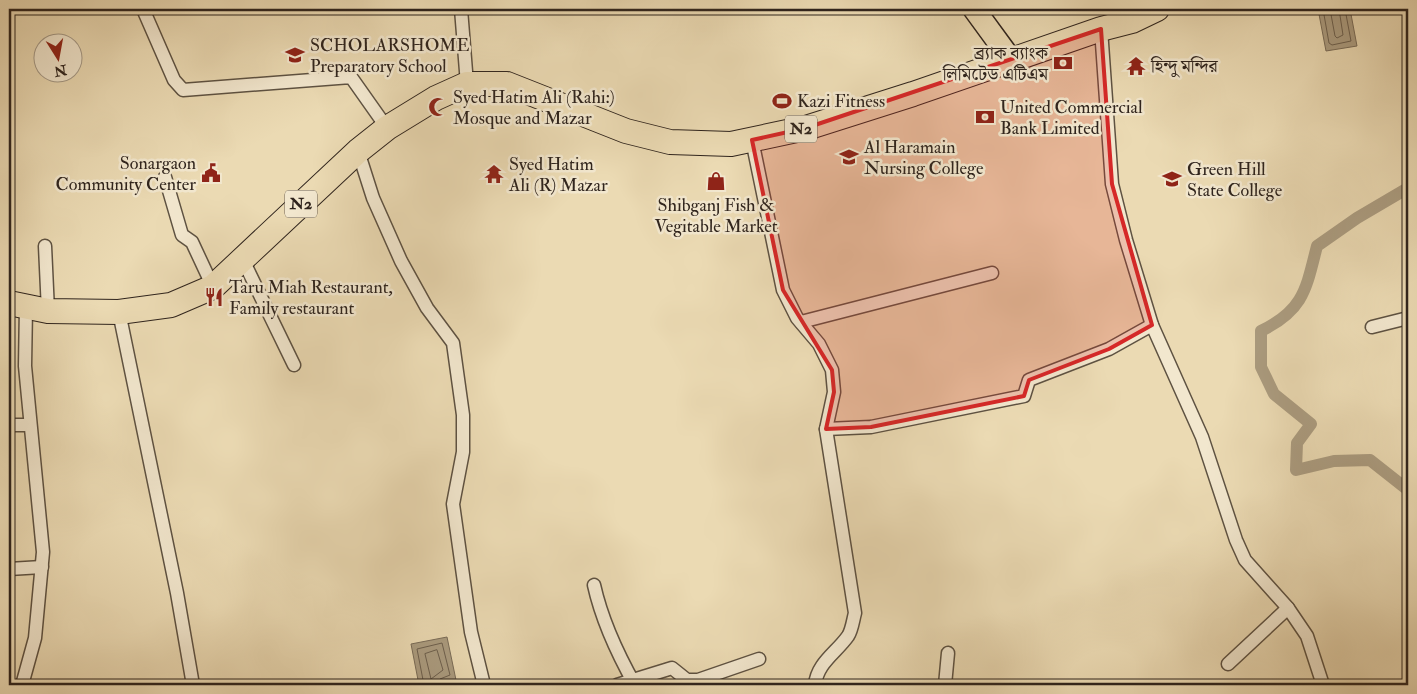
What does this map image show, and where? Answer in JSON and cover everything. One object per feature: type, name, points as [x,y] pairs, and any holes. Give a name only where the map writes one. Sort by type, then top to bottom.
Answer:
[{"type":"highway","name":"N2","points":[[28,307],[119,312],[171,305],[213,287],[358,151],[387,128],[436,98],[467,84],[507,84],[626,131],[670,142],[731,144],[806,128],[1012,61],[1101,29],[1132,21],[1157,9]]},
{"type":"main road","points":[[974,9],[1012,61]]},
{"type":"street","points":[[143,9],[174,80],[183,90],[351,78],[387,128]]},
{"type":"street","points":[[462,9],[467,84]]},
{"type":"street","points":[[1101,29],[1112,184],[1152,325],[1202,437],[1236,540],[1245,560],[1288,608],[1307,636],[1323,685]]},
{"type":"street","points":[[752,140],[783,290],[801,322],[819,344],[832,370],[834,392],[826,428],[855,613],[849,635],[827,658],[816,677],[816,685]]},
{"type":"street","points":[[358,151],[373,198],[401,261],[427,308],[452,343],[463,415],[464,452],[453,504],[470,632],[484,685]]},
{"type":"street","points":[[165,177],[182,235],[192,242],[213,287]]},
{"type":"street","points":[[22,685],[35,638],[44,552],[29,425],[25,366],[28,307],[45,246]]},
{"type":"street","points":[[243,260],[294,365]]},
{"type":"street","points":[[801,322],[992,273]]},
{"type":"street","points":[[119,312],[177,593],[193,685]]},
{"type":"street","points":[[1372,327],[1408,318]]},
{"type":"street","points":[[826,428],[871,427],[1024,396],[1029,380],[1110,349],[1152,325]]},
{"type":"street","points":[[9,425],[29,425]]},
{"type":"street","points":[[9,569],[42,567]]},
{"type":"street","points":[[594,585],[614,648],[633,682]]},
{"type":"street","points":[[1228,664],[1288,608]]},
{"type":"street","points":[[945,685],[948,653]]},
{"type":"street","points":[[617,685],[633,682],[672,668],[687,680],[698,680],[759,659]]},
{"type":"highlighted area","points":[[1101,29],[1112,184],[1152,325],[1109,349],[1029,380],[1024,396],[871,427],[826,429],[834,392],[832,370],[783,290],[752,140],[806,128]]},
{"type":"water","points":[[1318,9],[1350,9],[1357,46],[1326,51]]},
{"type":"water","points":[[447,637],[456,680],[419,685],[411,644]]},
{"type":"waterway","points":[[1408,188],[1357,218],[1317,246],[1310,274],[1301,297],[1286,315],[1261,331],[1261,367],[1274,394],[1311,424],[1297,443],[1296,470],[1334,461],[1370,460],[1408,490]]},
{"type":"place","name":"SCHOLARSHOME Preparatory School","points":[[295,55]]},
{"type":"place","name":"ব্র্যাক ব্যাংক লিমিটেড এটিএম","points":[[1063,63]]},
{"type":"place","name":"হিন্দু মন্দির","points":[[1136,66]]},
{"type":"place","name":"Kazi Fitness","points":[[782,101]]},
{"type":"place","name":"Syed Hatim Ali (Rahi:) Mosque and Mazar","points":[[438,107]]},
{"type":"place","name":"United Commercial Bank Limited","points":[[985,117]]},
{"type":"place","name":"Al Haramain Nursing College","points":[[849,157]]},
{"type":"place","name":"Sonargaon Community Center","points":[[211,173]]},
{"type":"place","name":"Syed Hatim Ali (R) Mazar","points":[[494,174]]},
{"type":"place","name":"Green Hill State College","points":[[1172,179]]},
{"type":"place","name":"Shibganj Fish & Vegitable Market","points":[[716,181]]},
{"type":"place","name":"Taru Miah Restaurant, Family restaurant","points":[[214,297]]}]
